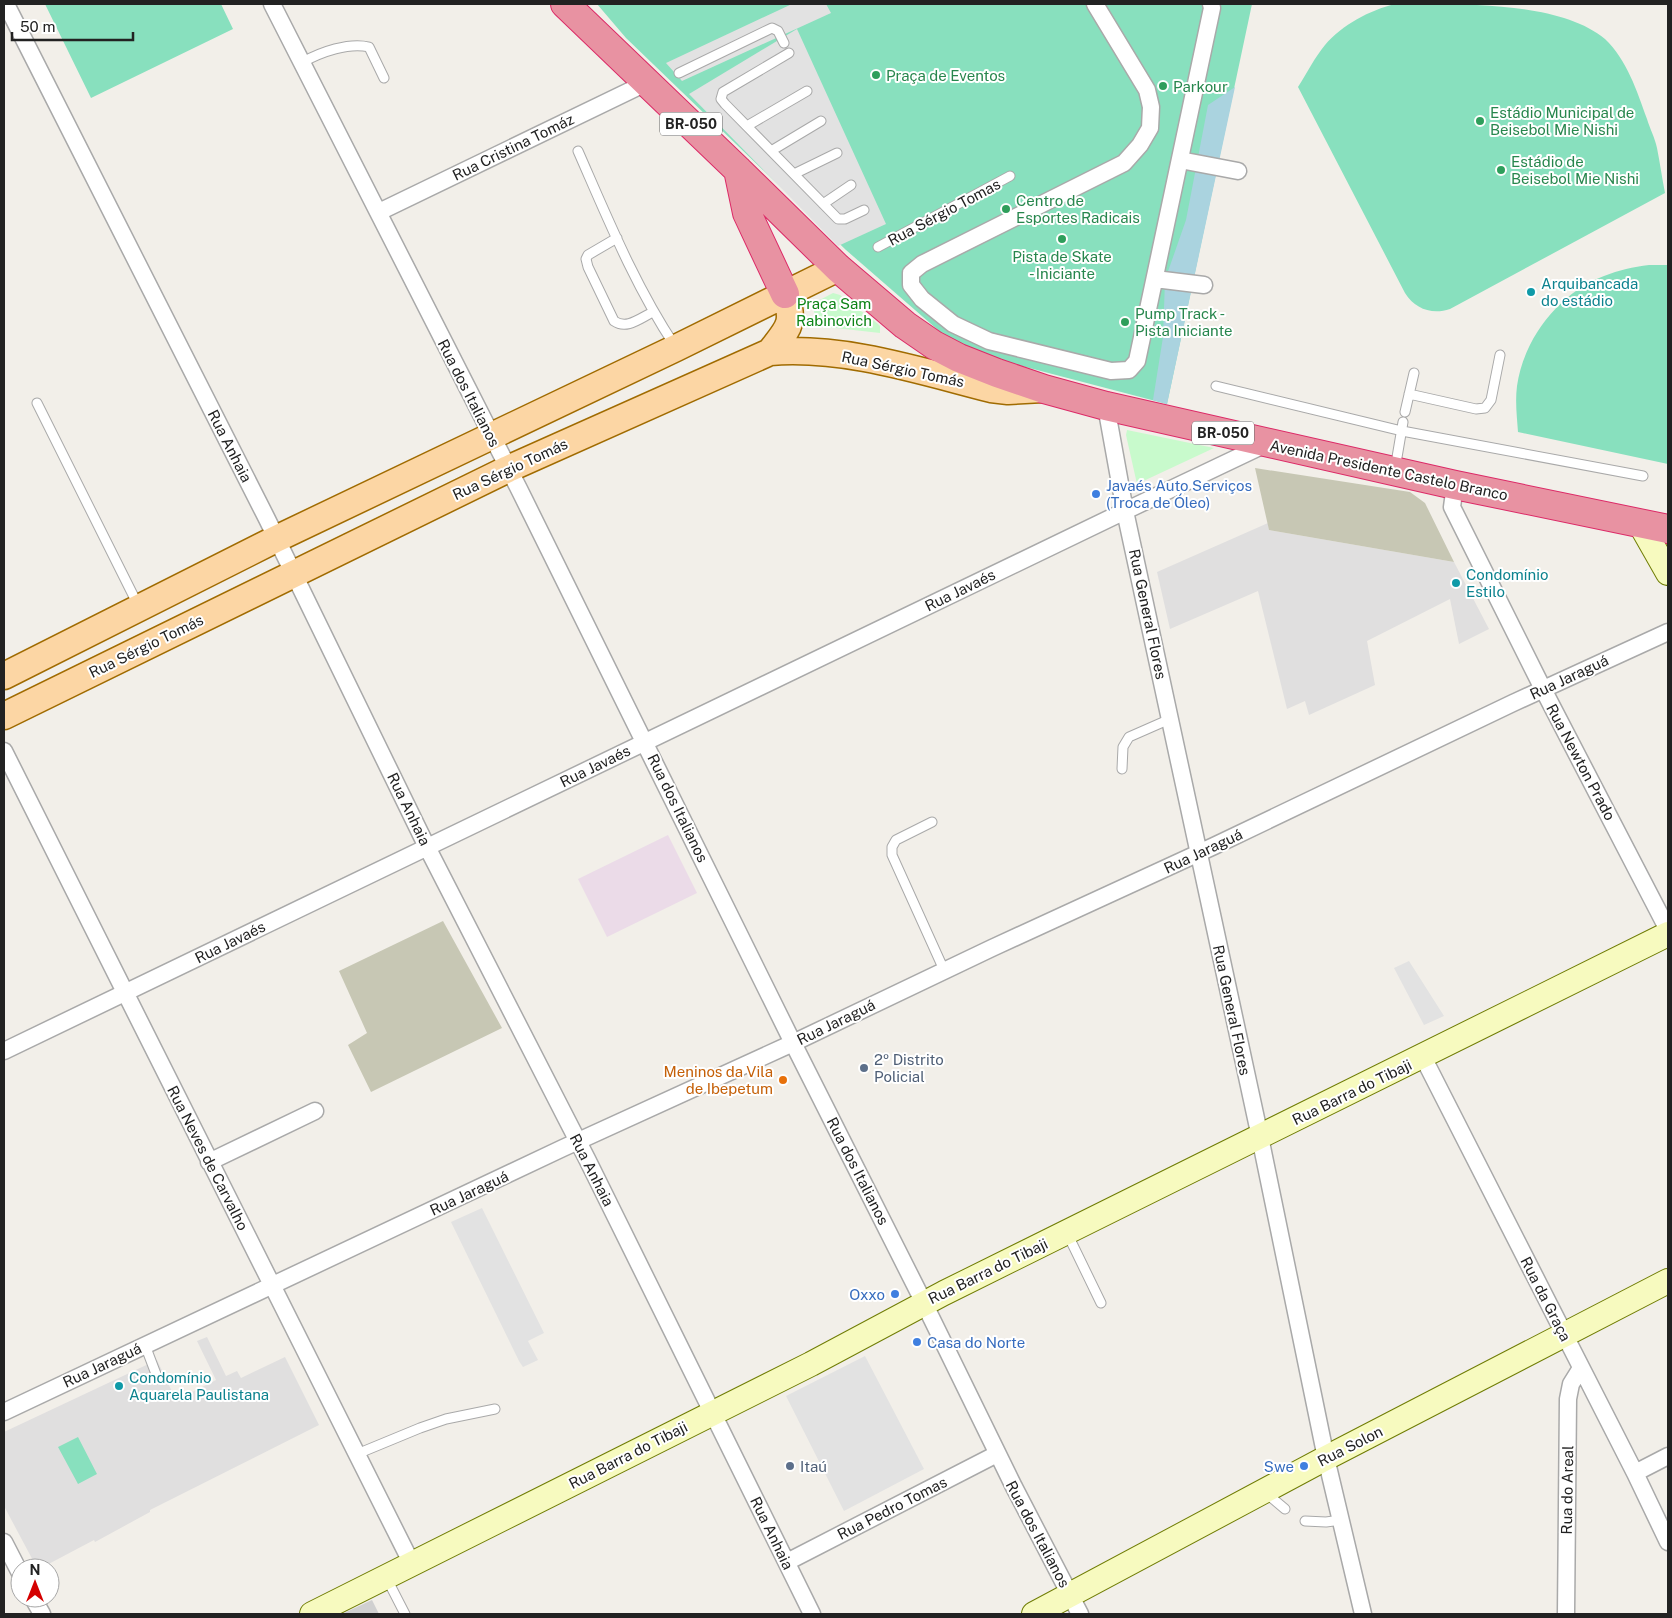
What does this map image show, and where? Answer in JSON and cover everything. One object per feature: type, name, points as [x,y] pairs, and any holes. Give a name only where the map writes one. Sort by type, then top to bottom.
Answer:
[{"type":"highway","name":"Avenida Presidente Castelo Branco","points":[[566,4],[838,268],[905,325],[934,345],[959,358],[1044,389],[1106,406],[1455,485],[1668,528]]},
{"type":"highway","points":[[738,170],[747,213],[785,294]]},
{"type":"main road","points":[[4,676],[276,539],[676,348],[838,268]]},
{"type":"main road","points":[[770,352],[789,327],[791,319],[790,306],[785,294]]},
{"type":"main road","name":"Rua Sérgio Tomás","points":[[4,716],[508,469],[770,352],[793,350],[860,358],[991,389],[1008,391],[1044,389]]},
{"type":"street","name":"Rua dos Italianos","points":[[272,4],[379,212],[645,742],[997,1454],[1075,1604]]},
{"type":"street","points":[[1095,4],[1147,90],[1151,107],[1150,128],[1140,145],[1124,163],[922,264],[911,273],[911,286],[922,299],[953,324],[989,342],[1111,371],[1129,370],[1137,361],[1187,161],[1212,8],[1211,4]]},
{"type":"street","name":"Rua Anhaia","points":[[6,6],[276,539],[427,847],[578,1142],[812,1614]]},
{"type":"street","name":"Rua Cristina Tomáz","points":[[379,212],[648,82]]},
{"type":"street","points":[[1187,161],[1231,169]]},
{"type":"street","points":[[1158,280],[1200,284]]},
{"type":"street","name":"Rua General Flores","points":[[1106,406],[1125,511],[1260,1137],[1326,1458],[1363,1614]]},
{"type":"street","name":"Rua Javaés","points":[[4,1052],[1268,443]]},
{"type":"street","name":"Rua Newton Prado","points":[[1455,485],[1452,507],[1542,689],[1668,930]]},
{"type":"street","points":[[1639,522],[1668,573]]},
{"type":"street","name":"Rua Jaraguá","points":[[4,1412],[272,1285],[793,1043],[944,970],[1199,853],[1542,689],[1668,632]]},
{"type":"street","name":"Rua Neves de Carvalho","points":[[4,751],[412,1564]]},
{"type":"street","name":"Rua Barra do Tibaji","points":[[312,1614],[811,1364],[924,1303],[1668,934]]},
{"type":"street","name":"Rua da Graça","points":[[1423,1057],[1635,1473],[1668,1542]]},
{"type":"street","points":[[210,1162],[315,1111]]},
{"type":"street","name":"Rua Solon","points":[[1034,1614],[1075,1604],[1264,1492],[1326,1458],[1668,1281]]},
{"type":"street","name":"Rua do Areal","points":[[1566,1614],[1568,1399],[1571,1384],[1581,1368]]},
{"type":"street","name":"Rua Pedro Tomas","points":[[787,1562],[997,1454]]},
{"type":"street","points":[[1635,1473],[1668,1456]]},
{"type":"street","points":[[4,1542],[12,1558]]},
{"type":"lane","points":[[679,73],[772,28],[778,30],[784,43]]},
{"type":"lane","points":[[303,62],[322,52],[362,45],[369,47],[384,78]]},
{"type":"lane","points":[[789,52],[723,92],[721,99],[838,219],[841,220],[864,210]]},
{"type":"lane","points":[[747,126],[807,91]]},
{"type":"lane","points":[[771,151],[822,121]]},
{"type":"lane","points":[[578,151],[653,312],[676,348]]},
{"type":"lane","points":[[794,174],[837,153]]},
{"type":"lane","name":"Rua Sérgio Tomas","points":[[878,247],[1010,176]]},
{"type":"lane","points":[[823,204],[851,185]]},
{"type":"lane","points":[[617,238],[588,255],[586,260],[614,321],[620,325],[627,325],[653,312]]},
{"type":"lane","points":[[1409,394],[1476,409],[1485,408],[1491,400],[1500,355]]},
{"type":"lane","points":[[1395,471],[1414,373]]},
{"type":"lane","points":[[1216,386],[1403,422],[1643,476]]},
{"type":"lane","points":[[37,403],[140,608]]},
{"type":"lane","points":[[1122,769],[1123,747],[1129,737],[1170,720]]},
{"type":"lane","points":[[932,822],[896,840],[892,847],[892,855],[944,970]]},
{"type":"lane","points":[[1067,1232],[1101,1303]]},
{"type":"lane","points":[[146,1345],[156,1374]]},
{"type":"lane","points":[[357,1454],[446,1419],[495,1409]]},
{"type":"lane","points":[[1264,1492],[1285,1509]]},
{"type":"lane","points":[[1306,1521],[1326,1522],[1341,1520]]},
{"type":"lane","points":[[386,1578],[405,1614]]},
{"type":"shaded area","points":[[792,4],[826,4],[831,13],[682,81],[666,63]]},
{"type":"shaded area","points":[[797,29],[886,224],[838,246],[689,94]]},
{"type":"shaded area","points":[[1255,468],[1410,492],[1425,503],[1454,562],[1269,530]]},
{"type":"shaded area","points":[[1268,523],[1269,530],[1454,562],[1489,629],[1459,644],[1450,599],[1367,641],[1375,685],[1309,715],[1305,701],[1287,709],[1258,591],[1170,629],[1157,572]]},
{"type":"shaded area","points":[[668,835],[697,893],[607,937],[578,879]]},
{"type":"shaded area","points":[[443,921],[502,1028],[371,1092],[348,1045],[367,1033],[339,971]]},
{"type":"shaded area","points":[[1409,961],[1444,1016],[1424,1025],[1394,968]]},
{"type":"shaded area","points":[[482,1208],[544,1333],[528,1341],[538,1360],[523,1367],[451,1222]]},
{"type":"shaded area","points":[[207,1337],[226,1376],[237,1371],[241,1378],[285,1357],[319,1425],[150,1510],[150,1512],[95,1542],[94,1540],[60,1558],[32,1558],[4,1506],[4,1432],[157,1360],[176,1400],[216,1380],[197,1341]]},
{"type":"shaded area","points":[[865,1356],[924,1469],[844,1511],[786,1396]]},
{"type":"shaded area","points":[[372,1600],[379,1614],[342,1614]]},
{"type":"green space","points":[[45,4],[221,4],[233,29],[91,98]]},
{"type":"green space","name":"Centro de Esportes Radicais","points":[[597,4],[1252,4],[1167,404],[961,350],[846,250],[626,38]]},
{"type":"green space","name":"Estádio de Beisebol Mie Nishi","points":[[1395,4],[1476,5],[1534,11],[1561,17],[1585,26],[1605,39],[1613,47],[1625,66],[1639,98],[1656,144],[1665,193],[1450,309],[1430,311],[1419,307],[1405,293],[1298,87],[1321,50],[1340,31],[1366,14]]},
{"type":"green space","points":[[1649,265],[1668,265],[1668,464],[1518,432],[1516,392],[1521,368],[1527,351],[1546,319],[1572,294],[1588,284],[1615,272]]},
{"type":"green space","name":"Praça Sam Rabinovich","points":[[833,293],[840,295],[878,324],[880,326],[880,333],[818,326],[812,304]]},
{"type":"green space","points":[[1127,430],[1214,448],[1137,484],[1126,435]]},
{"type":"green space","points":[[78,1437],[97,1474],[78,1484],[58,1447]]},
{"type":"water","points":[[1235,87],[1167,404],[1153,400],[1163,337],[1165,280],[1186,220],[1208,105]]},
{"type":"place","name":"Praça de Eventos","points":[[876,75]]},
{"type":"place","name":"Parkour","points":[[1163,86]]},
{"type":"place","name":"Estádio Municipal de Beisebol Mie Nishi","points":[[1480,121]]},
{"type":"place","name":"Estádio de Beisebol Mie Nishi","points":[[1501,170]]},
{"type":"place","name":"Centro de Esportes Radicais","points":[[1006,209]]},
{"type":"place","name":"Pista de Skate - Iniciante","points":[[1062,239]]},
{"type":"place","name":"Arquibancada do estádio","points":[[1531,292]]},
{"type":"place","name":"Pump Track - Pista Iniciante","points":[[1125,322]]},
{"type":"place","name":"Javaés Auto Serviços (Troca de Óleo)","points":[[1096,494]]},
{"type":"place","name":"Condomínio Estilo","points":[[1456,583]]},
{"type":"place","name":"2º Distrito Policial","points":[[864,1068]]},
{"type":"place","name":"Meninos da Vila de Ibepetum","points":[[783,1080]]},
{"type":"place","name":"Oxxo","points":[[895,1294]]},
{"type":"place","name":"Casa do Norte","points":[[917,1342]]},
{"type":"place","name":"Condomínio Aquarela Paulistana","points":[[119,1386]]},
{"type":"place","name":"Itaú","points":[[790,1466]]},
{"type":"place","name":"Swe","points":[[1304,1466]]}]
